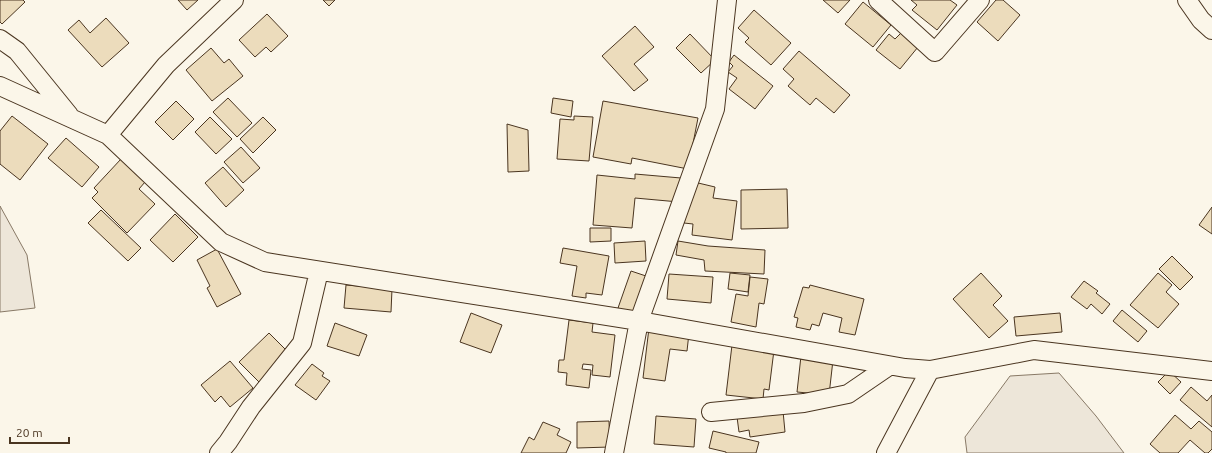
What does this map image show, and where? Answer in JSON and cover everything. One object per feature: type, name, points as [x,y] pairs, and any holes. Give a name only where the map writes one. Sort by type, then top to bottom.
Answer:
[{"type":"street","points":[[108,135],[166,65],[234,0]]},
{"type":"street","points":[[614,453],[639,321],[715,110],[727,0]]},
{"type":"street","points":[[878,0],[935,52],[980,0]]},
{"type":"street","points":[[1187,0],[1201,20],[1212,30]]},
{"type":"street","points":[[0,39],[17,51],[72,118]]},
{"type":"street","points":[[0,86],[108,135],[221,242],[265,262],[639,321],[889,366],[930,370],[1034,350],[1212,371]]},
{"type":"street","points":[[219,453],[251,407],[302,343],[319,271]]},
{"type":"street","points":[[711,412],[804,403],[848,394],[889,366]]},
{"type":"street","points":[[886,453],[930,370]]},
{"type":"shaded area","points":[[0,206],[27,255],[35,308],[0,312]]},
{"type":"shaded area","points":[[1059,373],[1096,416],[1124,453],[967,453],[965,437],[1010,376]]},
{"type":"building","points":[[0,0],[23,0],[25,2],[2,24],[0,22]]},
{"type":"building","points":[[178,0],[198,0],[187,10]]},
{"type":"building","points":[[323,0],[335,0],[329,6]]},
{"type":"building","points":[[823,0],[850,0],[838,13]]},
{"type":"building","points":[[911,0],[950,0],[957,5],[937,30],[912,10],[917,5]]},
{"type":"building","points":[[996,0],[1003,0],[1020,15],[998,41],[977,22]]},
{"type":"building","points":[[863,2],[891,25],[873,47],[845,24]]},
{"type":"building","points":[[754,10],[791,43],[771,65],[745,42],[749,38],[738,28]]},
{"type":"building","points":[[267,14],[288,36],[271,52],[266,47],[255,57],[239,40]]},
{"type":"building","points":[[106,18],[129,43],[102,67],[68,30],[79,20],[90,33]]},
{"type":"building","points":[[635,26],[654,47],[634,64],[648,80],[634,91],[602,56]]},
{"type":"building","points":[[901,33],[918,47],[900,69],[876,50],[889,34],[895,39]]},
{"type":"building","points":[[690,34],[715,60],[701,73],[676,48]]},
{"type":"building","points":[[211,48],[224,63],[229,59],[243,76],[212,101],[186,70]]},
{"type":"building","points":[[799,51],[850,95],[834,113],[816,98],[810,105],[788,86],[794,79],[783,69]]},
{"type":"building","points":[[734,55],[773,86],[755,109],[729,89],[737,78],[728,72],[733,66],[729,62]]},
{"type":"building","points":[[228,98],[252,123],[237,137],[213,112]]},
{"type":"building","points":[[553,98],[573,101],[571,117],[551,113]]},
{"type":"building","points":[[176,101],[194,119],[173,140],[155,122]]},
{"type":"building","points":[[603,101],[698,118],[688,169],[632,158],[631,164],[593,157]]},
{"type":"building","points":[[12,116],[48,144],[20,180],[0,164],[0,131]]},
{"type":"building","points":[[574,116],[593,117],[589,161],[557,159],[560,119],[574,120]]},
{"type":"building","points":[[210,117],[232,139],[216,154],[195,132]]},
{"type":"building","points":[[263,117],[276,130],[253,153],[240,139]]},
{"type":"building","points":[[507,124],[528,130],[529,171],[508,172]]},
{"type":"building","points":[[66,138],[99,167],[82,187],[48,158]]},
{"type":"building","points":[[241,147],[260,168],[243,183],[224,162]]},
{"type":"building","points":[[121,159],[145,182],[139,189],[155,204],[127,233],[92,198],[98,192],[94,188]]},
{"type":"building","points":[[223,167],[244,190],[226,207],[205,183]]},
{"type":"building","points":[[635,174],[681,178],[679,202],[635,198],[632,228],[593,225],[597,175],[635,179]]},
{"type":"building","points":[[694,182],[715,187],[713,198],[737,201],[732,240],[692,235],[693,224],[684,223]]},
{"type":"building","points":[[787,189],[788,228],[741,229],[741,190]]},
{"type":"building","points":[[1212,207],[1212,234],[1199,225]]},
{"type":"building","points":[[101,210],[141,248],[128,261],[88,223]]},
{"type":"building","points":[[175,214],[198,237],[173,262],[150,240]]},
{"type":"building","points":[[590,228],[611,228],[611,241],[590,242]]},
{"type":"building","points":[[645,241],[646,261],[615,263],[614,243]]},
{"type":"building","points":[[678,241],[708,246],[765,250],[764,274],[705,271],[704,260],[676,255]]},
{"type":"building","points":[[563,248],[609,256],[602,295],[586,293],[586,298],[572,296],[577,266],[560,263]]},
{"type":"building","points":[[217,249],[241,294],[217,307],[207,288],[210,286],[197,260]]},
{"type":"building","points":[[1172,256],[1193,277],[1180,290],[1159,269]]},
{"type":"building","points":[[631,271],[649,277],[636,314],[618,308]]},
{"type":"building","points":[[730,273],[750,275],[748,292],[728,289]]},
{"type":"building","points":[[981,273],[1002,296],[993,305],[1008,321],[989,338],[953,299]]},
{"type":"building","points":[[1158,273],[1172,285],[1166,292],[1179,304],[1158,328],[1130,305]]},
{"type":"building","points":[[669,274],[713,277],[711,303],[667,299]]},
{"type":"building","points":[[750,277],[768,279],[764,304],[759,303],[756,327],[731,322],[736,294],[748,296]]},
{"type":"building","points":[[1084,281],[1098,291],[1096,293],[1110,304],[1102,314],[1091,304],[1087,309],[1071,297]]},
{"type":"building","points":[[346,285],[392,289],[391,312],[344,308]]},
{"type":"building","points":[[810,285],[864,299],[855,335],[839,332],[842,318],[823,313],[819,326],[812,324],[810,330],[796,327],[798,318],[794,317],[803,287],[809,288]]},
{"type":"building","points":[[1122,310],[1147,331],[1138,342],[1113,321]]},
{"type":"building","points":[[471,313],[502,325],[491,353],[460,342]]},
{"type":"building","points":[[1060,313],[1062,332],[1016,336],[1014,317]]},
{"type":"building","points":[[569,320],[593,323],[592,332],[615,335],[610,377],[592,375],[593,365],[583,364],[582,369],[591,370],[589,388],[566,385],[567,373],[558,372],[559,360],[564,360]]},
{"type":"building","points":[[335,323],[367,335],[359,356],[327,346]]},
{"type":"building","points":[[649,328],[689,333],[687,351],[670,349],[665,381],[643,378]]},
{"type":"building","points":[[269,333],[290,354],[260,383],[239,362]]},
{"type":"building","points":[[732,345],[774,350],[769,390],[764,389],[763,399],[726,395]]},
{"type":"building","points":[[801,356],[833,360],[829,395],[797,392]]},
{"type":"building","points":[[230,361],[253,388],[230,407],[221,396],[215,402],[201,385]]},
{"type":"building","points":[[312,364],[324,373],[322,376],[330,381],[316,400],[295,385]]},
{"type":"building","points":[[1169,371],[1181,382],[1170,394],[1158,382]]},
{"type":"building","points":[[1191,387],[1207,401],[1212,395],[1212,427],[1180,400]]},
{"type":"building","points":[[783,411],[785,432],[750,437],[749,430],[739,432],[737,417]]},
{"type":"building","points":[[1175,415],[1191,429],[1199,421],[1212,432],[1212,449],[1208,453],[1205,453],[1190,440],[1178,453],[1160,453],[1150,444]]},
{"type":"building","points":[[656,416],[696,419],[694,447],[654,444]]},
{"type":"building","points":[[609,421],[610,447],[577,448],[577,422]]},
{"type":"building","points":[[543,422],[560,429],[557,435],[571,442],[566,453],[521,453],[529,437],[534,440]]},
{"type":"building","points":[[713,431],[759,442],[756,453],[726,453],[709,448]]}]
